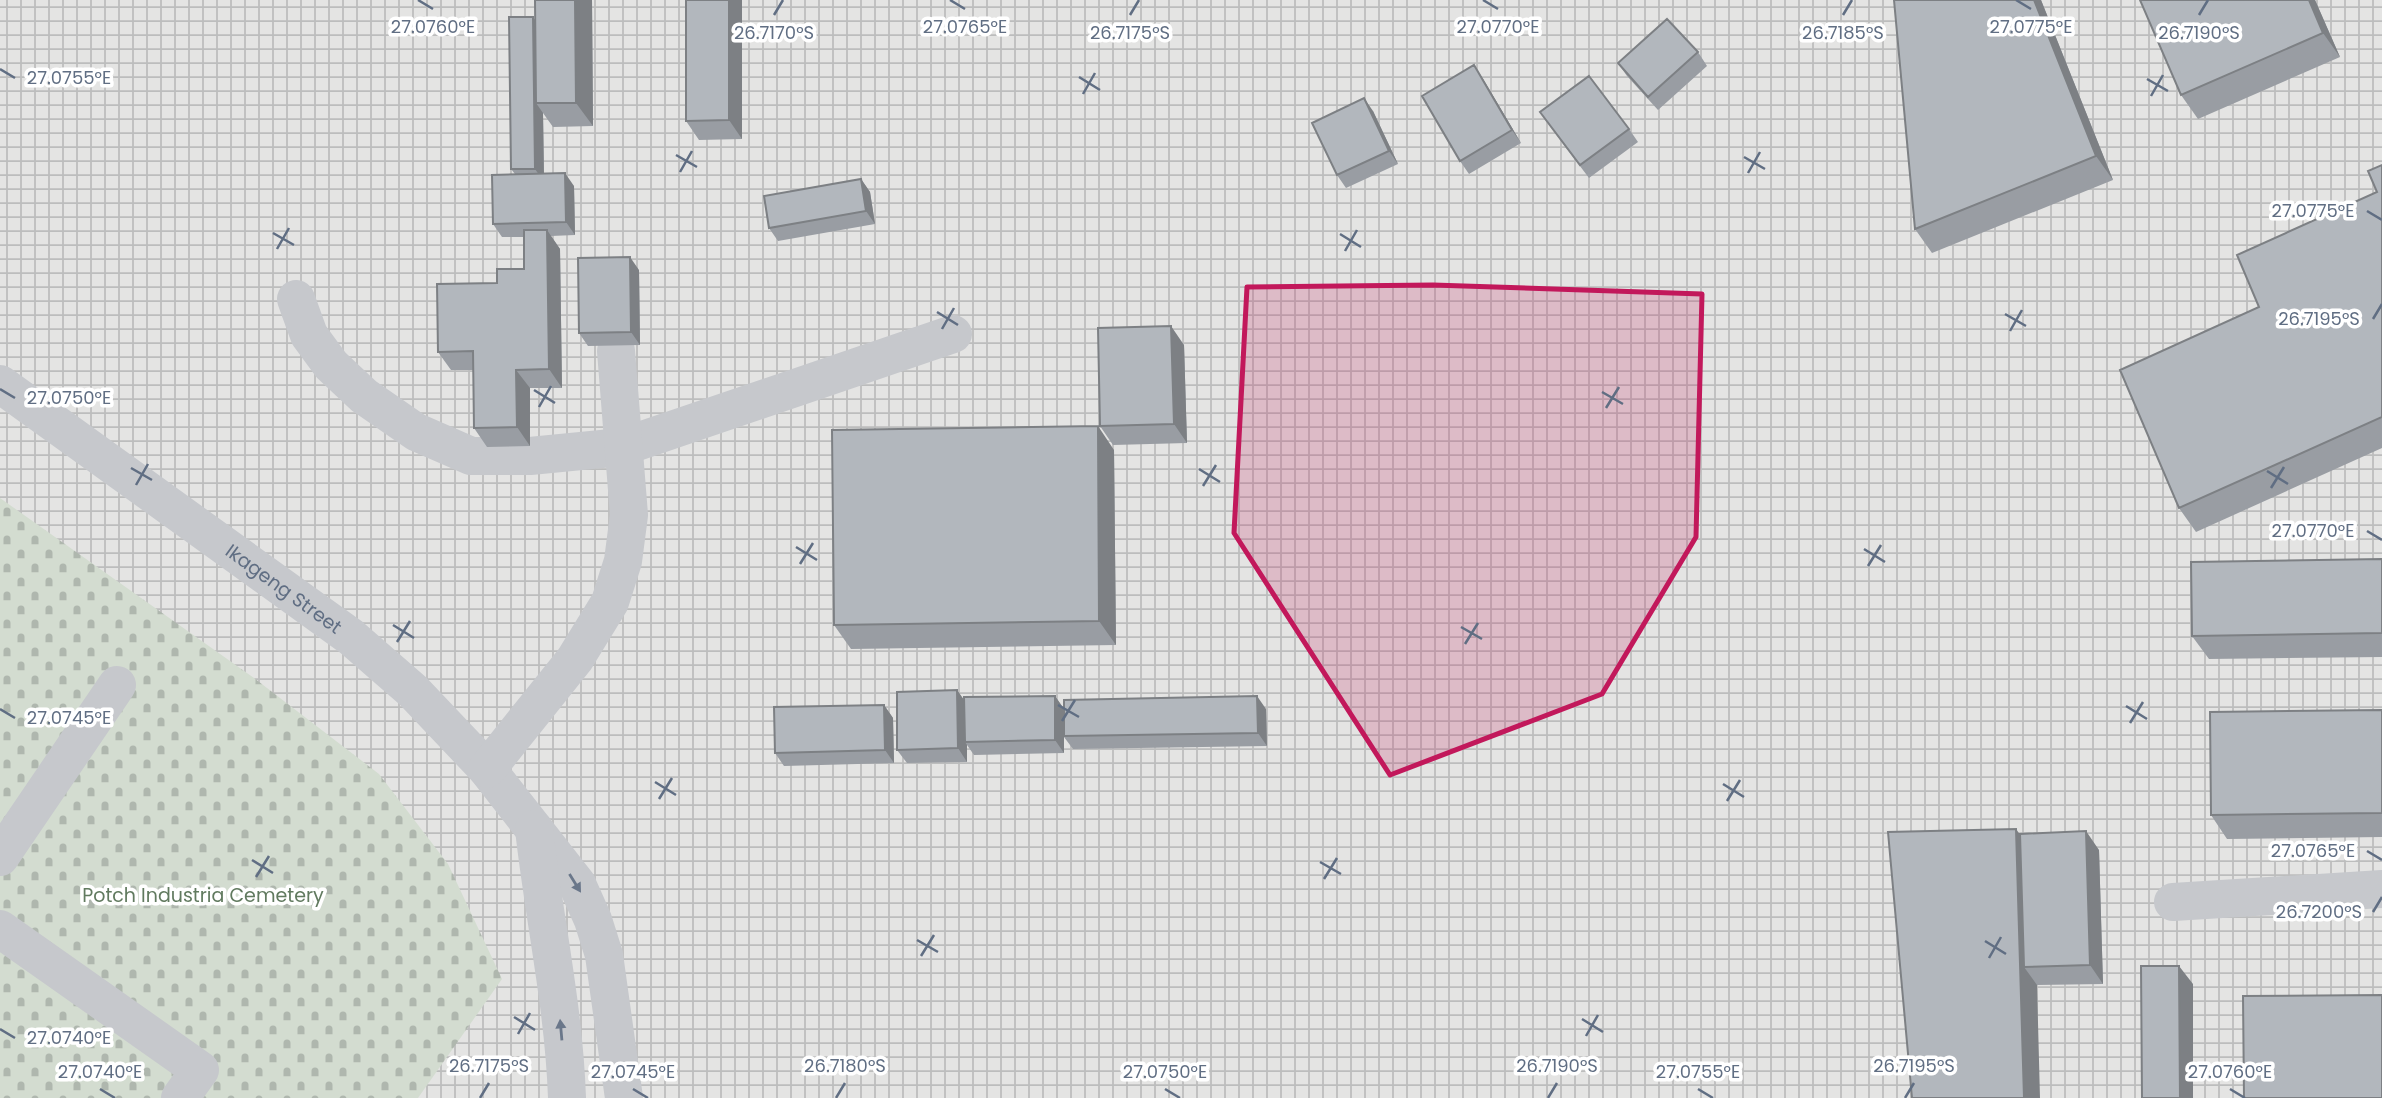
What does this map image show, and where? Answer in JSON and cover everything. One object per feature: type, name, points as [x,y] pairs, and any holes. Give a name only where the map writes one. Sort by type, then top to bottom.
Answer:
[{"type":"street","points":[[296,299],[309,335],[331,365],[395,419],[471,456],[497,457],[622,447],[953,334]]},
{"type":"street","points":[[487,769],[575,659],[610,601],[623,561],[629,515],[615,351]]},
{"type":"street","name":"Ikageng Street","points":[[0,384],[341,629],[413,691],[487,769],[577,884],[593,920],[604,956],[625,1098]]},
{"type":"street","points":[[0,858],[117,685]]},
{"type":"street","points":[[534,829],[543,906],[556,976],[566,1098]]},
{"type":"street","points":[[2173,902],[2382,889]]},
{"type":"street","points":[[0,929],[200,1070],[180,1098]]},
{"type":"highlighted area","points":[[1433,285],[1702,294],[1696,537],[1602,694],[1390,775],[1234,533],[1247,287]]},
{"type":"shaded area","points":[[0,0],[2382,0],[2382,1098],[0,1098]]},
{"type":"green space","name":"Potch Industria Cemetery","points":[[0,498],[254,678],[379,774],[448,864],[502,979],[418,1098],[0,1098]]},
{"type":"building","points":[[535,0],[575,0],[576,103],[536,103]]},
{"type":"building","points":[[686,0],[729,0],[729,120],[686,121]]},
{"type":"building","points":[[1894,0],[2034,0],[2096,156],[1915,229]]},
{"type":"building","points":[[2140,0],[2309,0],[2323,33],[2181,95]]},
{"type":"building","points":[[509,17],[533,17],[535,169],[511,169]]},
{"type":"building","points":[[1667,19],[1698,52],[1648,97],[1618,63]]},
{"type":"building","points":[[1474,65],[1512,130],[1460,161],[1422,96]]},
{"type":"building","points":[[1589,76],[1629,129],[1580,165],[1540,112]]},
{"type":"building","points":[[1364,98],[1389,151],[1337,175],[1312,123]]},
{"type":"building","points":[[2382,165],[2382,417],[2179,508],[2120,370],[2259,307],[2237,255],[2377,192],[2368,171]]},
{"type":"building","points":[[565,173],[566,222],[493,224],[492,175]]},
{"type":"building","points":[[861,179],[866,211],[769,228],[764,196]]},
{"type":"building","points":[[524,230],[547,230],[549,369],[516,370],[517,427],[474,428],[473,351],[438,352],[437,284],[497,283],[497,269],[524,269]]},
{"type":"building","points":[[630,257],[631,332],[579,333],[578,258]]},
{"type":"building","points":[[1171,326],[1174,424],[1100,426],[1098,328]]},
{"type":"building","points":[[1098,426],[1099,621],[834,625],[832,430]]},
{"type":"building","points":[[2382,559],[2382,633],[2192,636],[2191,562]]},
{"type":"building","points":[[957,690],[958,748],[897,750],[897,692]]},
{"type":"building","points":[[1055,696],[1055,740],[965,742],[964,697]]},
{"type":"building","points":[[1257,696],[1258,733],[1064,736],[1064,700]]},
{"type":"building","points":[[884,705],[885,750],[775,753],[774,707]]},
{"type":"building","points":[[2382,710],[2382,813],[2211,815],[2210,712]]},
{"type":"building","points":[[2016,829],[2024,1098],[1912,1098],[1888,832]]},
{"type":"building","points":[[2086,831],[2090,965],[2024,967],[2020,834]]},
{"type":"building","points":[[2141,966],[2179,966],[2180,1098],[2142,1098]]},
{"type":"building","points":[[2382,995],[2382,1098],[2244,1098],[2243,996]]}]
